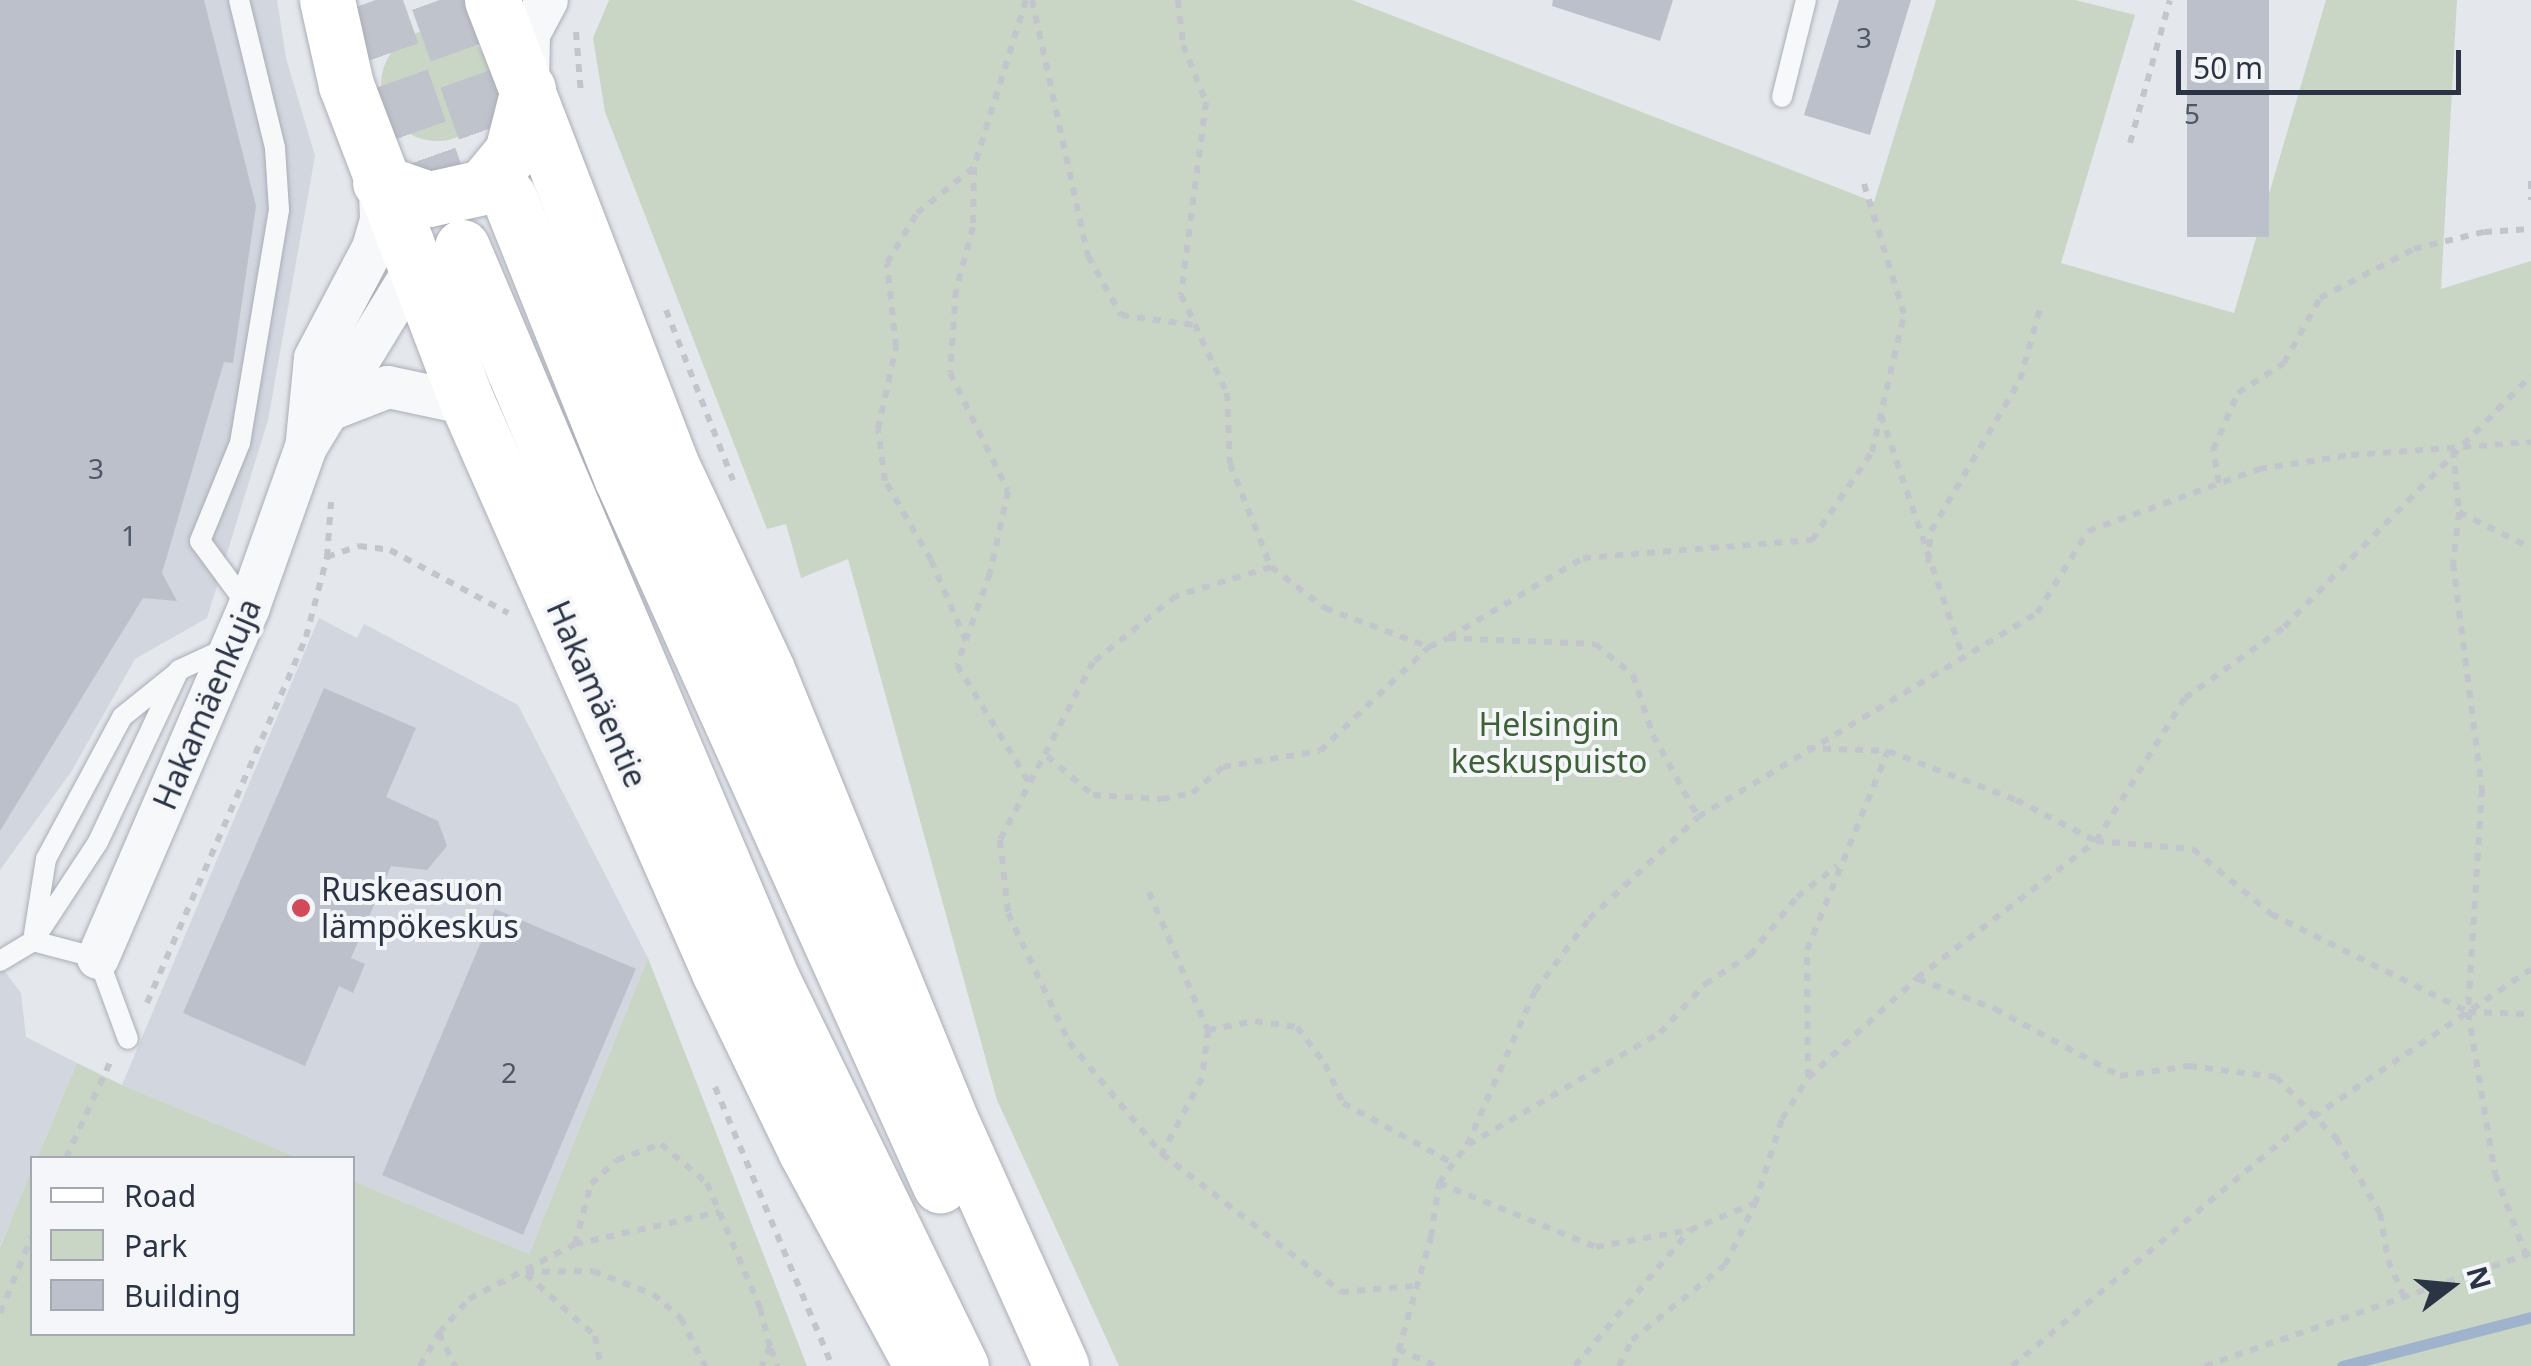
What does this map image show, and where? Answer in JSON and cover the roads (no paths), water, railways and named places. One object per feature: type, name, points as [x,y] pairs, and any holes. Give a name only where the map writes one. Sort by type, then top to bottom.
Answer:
[{"type":"main road","points":[[492,0],[671,464],[768,670],[948,1114],[1061,1366]]},
{"type":"main road","name":"Hakamäentie","points":[[339,13],[380,182],[438,258],[772,979],[914,1206],[1032,1366]]},
{"type":"main road","points":[[438,258],[496,192],[512,152],[528,89]]},
{"type":"main road","points":[[380,182],[429,199],[496,192]]},
{"type":"main road","name":"Hakamäentie","points":[[496,192],[621,477],[914,1206],[961,1366]]},
{"type":"main road","name":"Hakamäentie","points":[[438,258],[468,404],[720,974],[804,1150],[922,1366]]},
{"type":"street","points":[[528,89],[530,34],[547,0]]},
{"type":"street","name":"Hakamäenkuja","points":[[98,958],[241,626],[306,447],[316,358],[373,248],[380,182]]},
{"type":"street","name":"Hakamäenkuja","points":[[306,447],[332,408],[367,338],[438,258]]},
{"type":"street","points":[[332,408],[388,387],[468,404]]},
{"type":"lane","points":[[33,941],[46,859],[105,748],[141,696],[241,626],[200,541],[240,443],[279,210],[275,148],[239,0]]},
{"type":"lane","points":[[1782,97],[1806,0]]},
{"type":"lane","points":[[0,961],[33,941],[98,842],[179,670]]},
{"type":"lane","points":[[33,941],[98,958],[128,1039]]},
{"type":"waterway","points":[[2342,1366],[2531,1317]]},
{"type":"tunnel","points":[[374,0],[458,237]]},
{"type":"tunnel","points":[[438,0],[509,197]]},
{"type":"place","name":"Ruskeasuon lämpökeskus","points":[[301,908]]},
{"type":"park label","name":"Helsingin keskuspuisto","points":[[1549,744]]}]
